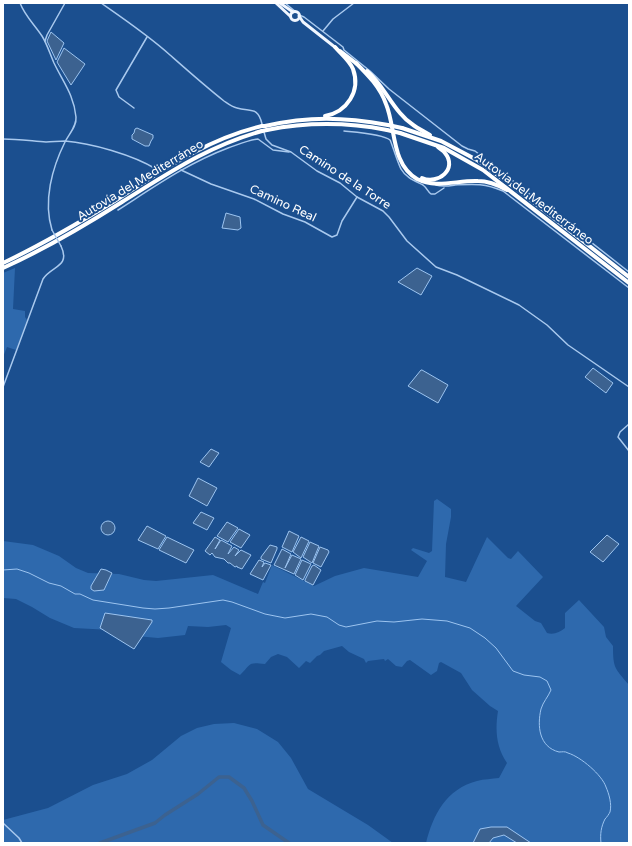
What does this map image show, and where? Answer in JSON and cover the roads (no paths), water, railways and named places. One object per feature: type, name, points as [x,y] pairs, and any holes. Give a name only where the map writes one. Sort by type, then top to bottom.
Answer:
[{"type":"highway","points":[[318,118],[334,114],[344,108],[352,98],[355,78],[353,70],[347,60],[335,47]]},
{"type":"highway","points":[[342,51],[379,83],[394,105],[409,122],[441,141]]},
{"type":"highway","points":[[356,63],[375,83],[382,96],[390,115],[397,150],[401,161],[415,178],[425,183],[443,186],[478,181],[486,182],[500,186],[515,195]]},
{"type":"highway","points":[[366,71],[378,83],[388,100],[398,146],[405,163],[417,176],[429,181],[443,176],[448,170],[449,164],[446,154],[435,144]]},
{"type":"highway","name":"Autovía del Mediterráneo","points":[[3,263],[70,228],[188,155],[223,139],[290,121],[318,118],[352,119],[387,127],[400,133],[435,144],[470,162],[629,283]]},
{"type":"highway","name":"Autovía del Mediterráneo","points":[[3,268],[73,232],[192,159],[231,140],[264,128],[330,123],[402,128],[441,141],[478,160],[629,277]]},
{"type":"main road","points":[[276,3],[290,16],[292,20],[298,17]]},
{"type":"main road","points":[[280,3],[295,12],[303,22],[342,51]]},
{"type":"main road","points":[[290,16],[295,12]]},
{"type":"street","points":[[3,387],[43,279],[47,274],[58,267],[64,254],[52,230],[50,222],[49,199],[51,179],[54,168],[76,121],[67,85],[55,65],[45,41],[28,20],[20,3]]},
{"type":"street","points":[[45,41],[46,35],[65,3]]},
{"type":"street","name":"Camino de la Torre","points":[[101,3],[147,37],[224,101],[236,108],[247,109],[255,112],[262,120],[266,138],[269,142],[276,147],[291,152],[317,171],[340,183],[357,197],[386,214],[407,241],[436,266],[518,305],[548,325],[570,346],[629,387]]},
{"type":"street","points":[[285,3],[295,12]]},
{"type":"street","points":[[322,31],[354,3]]},
{"type":"street","points":[[298,17],[304,17],[340,45],[342,51],[370,71],[389,89],[462,146],[475,151],[629,272]]},
{"type":"street","points":[[134,108],[119,97],[116,90],[147,37]]},
{"type":"street","points":[[344,131],[382,136],[389,139],[392,142],[396,159],[404,173],[414,182],[423,186],[432,194],[435,194],[443,186]]},
{"type":"street","points":[[3,139],[25,139],[46,142],[66,141],[86,144],[115,152],[150,165],[156,169]]},
{"type":"street","points":[[118,210],[181,170],[212,154],[255,139],[258,139],[273,150],[291,152]]},
{"type":"street","name":"Camino Real","points":[[181,170],[211,184],[254,199],[284,214],[305,222],[332,237],[337,235],[342,222],[357,197]]},
{"type":"street","points":[[452,184],[487,185],[503,191],[629,288]]},
{"type":"street","points":[[435,185],[438,191]]},
{"type":"street","points":[[438,191],[443,186]]},
{"type":"street","points":[[629,424],[618,434],[629,451]]},
{"type":"street","points":[[3,823],[19,838],[22,843]]},
{"type":"waterway","points":[[3,570],[17,569],[49,583],[61,586],[75,594],[80,594],[93,600],[143,608],[169,608],[223,600],[265,614],[285,618],[311,614],[327,617],[339,625],[346,627],[377,621],[394,622],[422,619],[447,621],[470,628],[485,638],[496,648],[513,671],[524,675],[540,677],[547,681],[551,690],[541,709],[539,722],[541,735],[547,746],[559,752],[566,752],[579,758],[596,772],[604,782],[609,796],[611,809],[602,828],[601,843]]},
{"type":"waterway","points":[[100,843],[155,823],[198,794],[219,777],[229,777],[244,788],[263,825],[289,843]]}]
